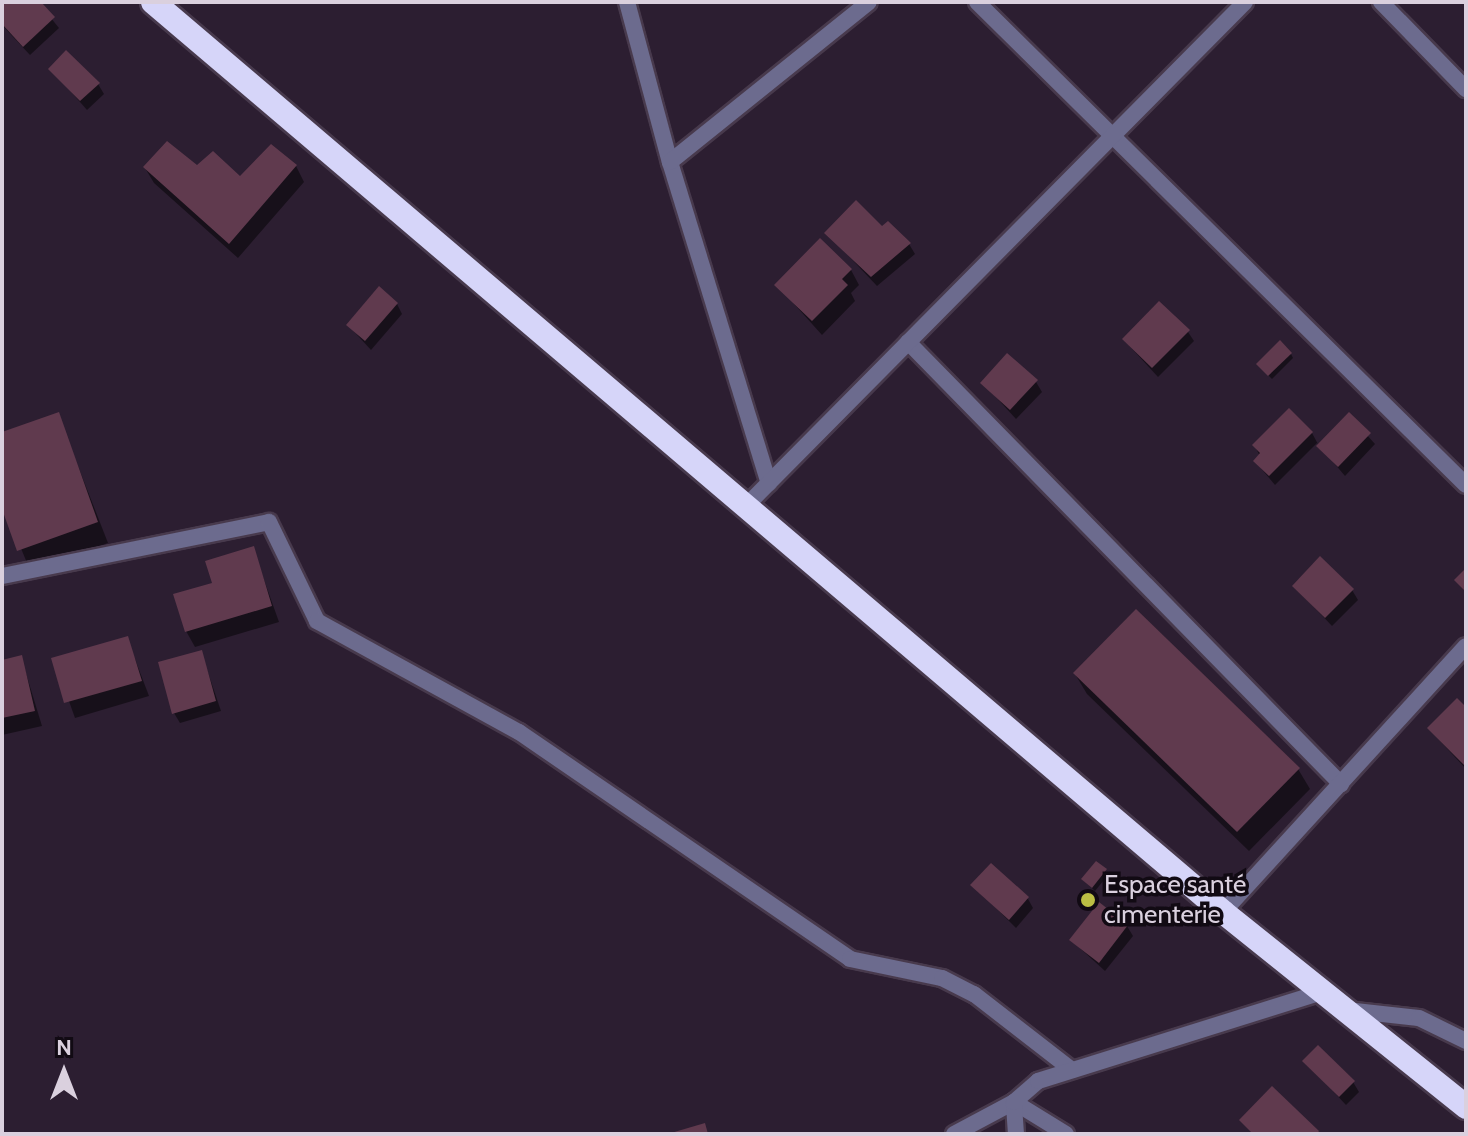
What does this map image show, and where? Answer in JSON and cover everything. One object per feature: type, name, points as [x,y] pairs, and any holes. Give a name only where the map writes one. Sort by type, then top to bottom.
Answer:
[{"type":"highway","points":[[153,2],[744,508],[1319,993],[1466,1107]]},
{"type":"street","points":[[627,2],[670,162],[769,483]]},
{"type":"street","points":[[670,162],[869,2]]},
{"type":"street","points":[[977,2],[1466,485]]},
{"type":"street","points":[[744,508],[1245,2]]},
{"type":"street","points":[[1381,2],[1466,89]]},
{"type":"street","points":[[908,342],[1341,784]]},
{"type":"street","points":[[2,576],[269,522],[317,621],[519,732],[850,959],[942,978],[974,994],[1072,1070]]},
{"type":"street","points":[[1223,912],[1466,646]]},
{"type":"street","points":[[954,1134],[1014,1102],[1038,1081],[1319,993]]},
{"type":"street","points":[[1341,1010],[1419,1018],[1466,1041]]},
{"type":"street","points":[[1014,1102],[1016,1134]]},
{"type":"street","points":[[1014,1102],[1066,1134]]},
{"type":"building","points":[[4,2],[41,2],[55,17],[23,47],[2,24]]},
{"type":"building","points":[[66,50],[100,83],[80,101],[48,69]]},
{"type":"building","points":[[167,141],[197,165],[213,151],[240,176],[271,144],[297,165],[229,244],[143,167]]},
{"type":"building","points":[[856,200],[882,226],[888,221],[911,243],[871,277],[824,233]]},
{"type":"building","points":[[820,238],[852,269],[842,279],[848,285],[812,321],[774,285]]},
{"type":"building","points":[[379,286],[398,303],[365,341],[346,325]]},
{"type":"building","points":[[1159,301],[1190,330],[1152,368],[1122,339]]},
{"type":"building","points":[[1280,340],[1292,353],[1268,376],[1256,364]]},
{"type":"building","points":[[1007,353],[1038,380],[1010,410],[980,383]]},
{"type":"building","points":[[1289,408],[1313,432],[1269,476],[1253,461],[1260,453],[1252,445]]},
{"type":"building","points":[[59,412],[98,522],[17,551],[2,509],[2,432]]},
{"type":"building","points":[[1349,412],[1371,433],[1338,467],[1316,446]]},
{"type":"building","points":[[254,546],[272,606],[185,632],[173,594],[212,583],[205,561]]},
{"type":"building","points":[[1320,556],[1354,589],[1325,618],[1292,586]]},
{"type":"building","points":[[1466,568],[1466,592],[1454,580]]},
{"type":"building","points":[[1136,609],[1300,768],[1237,832],[1073,673]]},
{"type":"building","points":[[128,636],[142,681],[64,703],[51,658]]},
{"type":"building","points":[[202,650],[216,701],[172,714],[158,662]]},
{"type":"building","points":[[22,655],[35,711],[2,718],[2,660]]},
{"type":"building","points":[[1457,698],[1466,707],[1466,767],[1427,728]]},
{"type":"building","points":[[1096,861],[1107,869],[1092,888],[1081,879]]},
{"type":"building","points":[[991,863],[1029,897],[1009,920],[970,885]]},
{"type":"building","points":[[1099,902],[1128,925],[1099,963],[1069,940]]},
{"type":"building","points":[[1318,1045],[1355,1081],[1339,1097],[1302,1061]]},
{"type":"building","points":[[1272,1086],[1319,1131],[1317,1134],[1253,1134],[1239,1120]]},
{"type":"building","points":[[705,1123],[708,1134],[671,1134],[671,1133]]},
{"type":"place","name":"Espace santé cimenterie","points":[[1088,900]]}]
